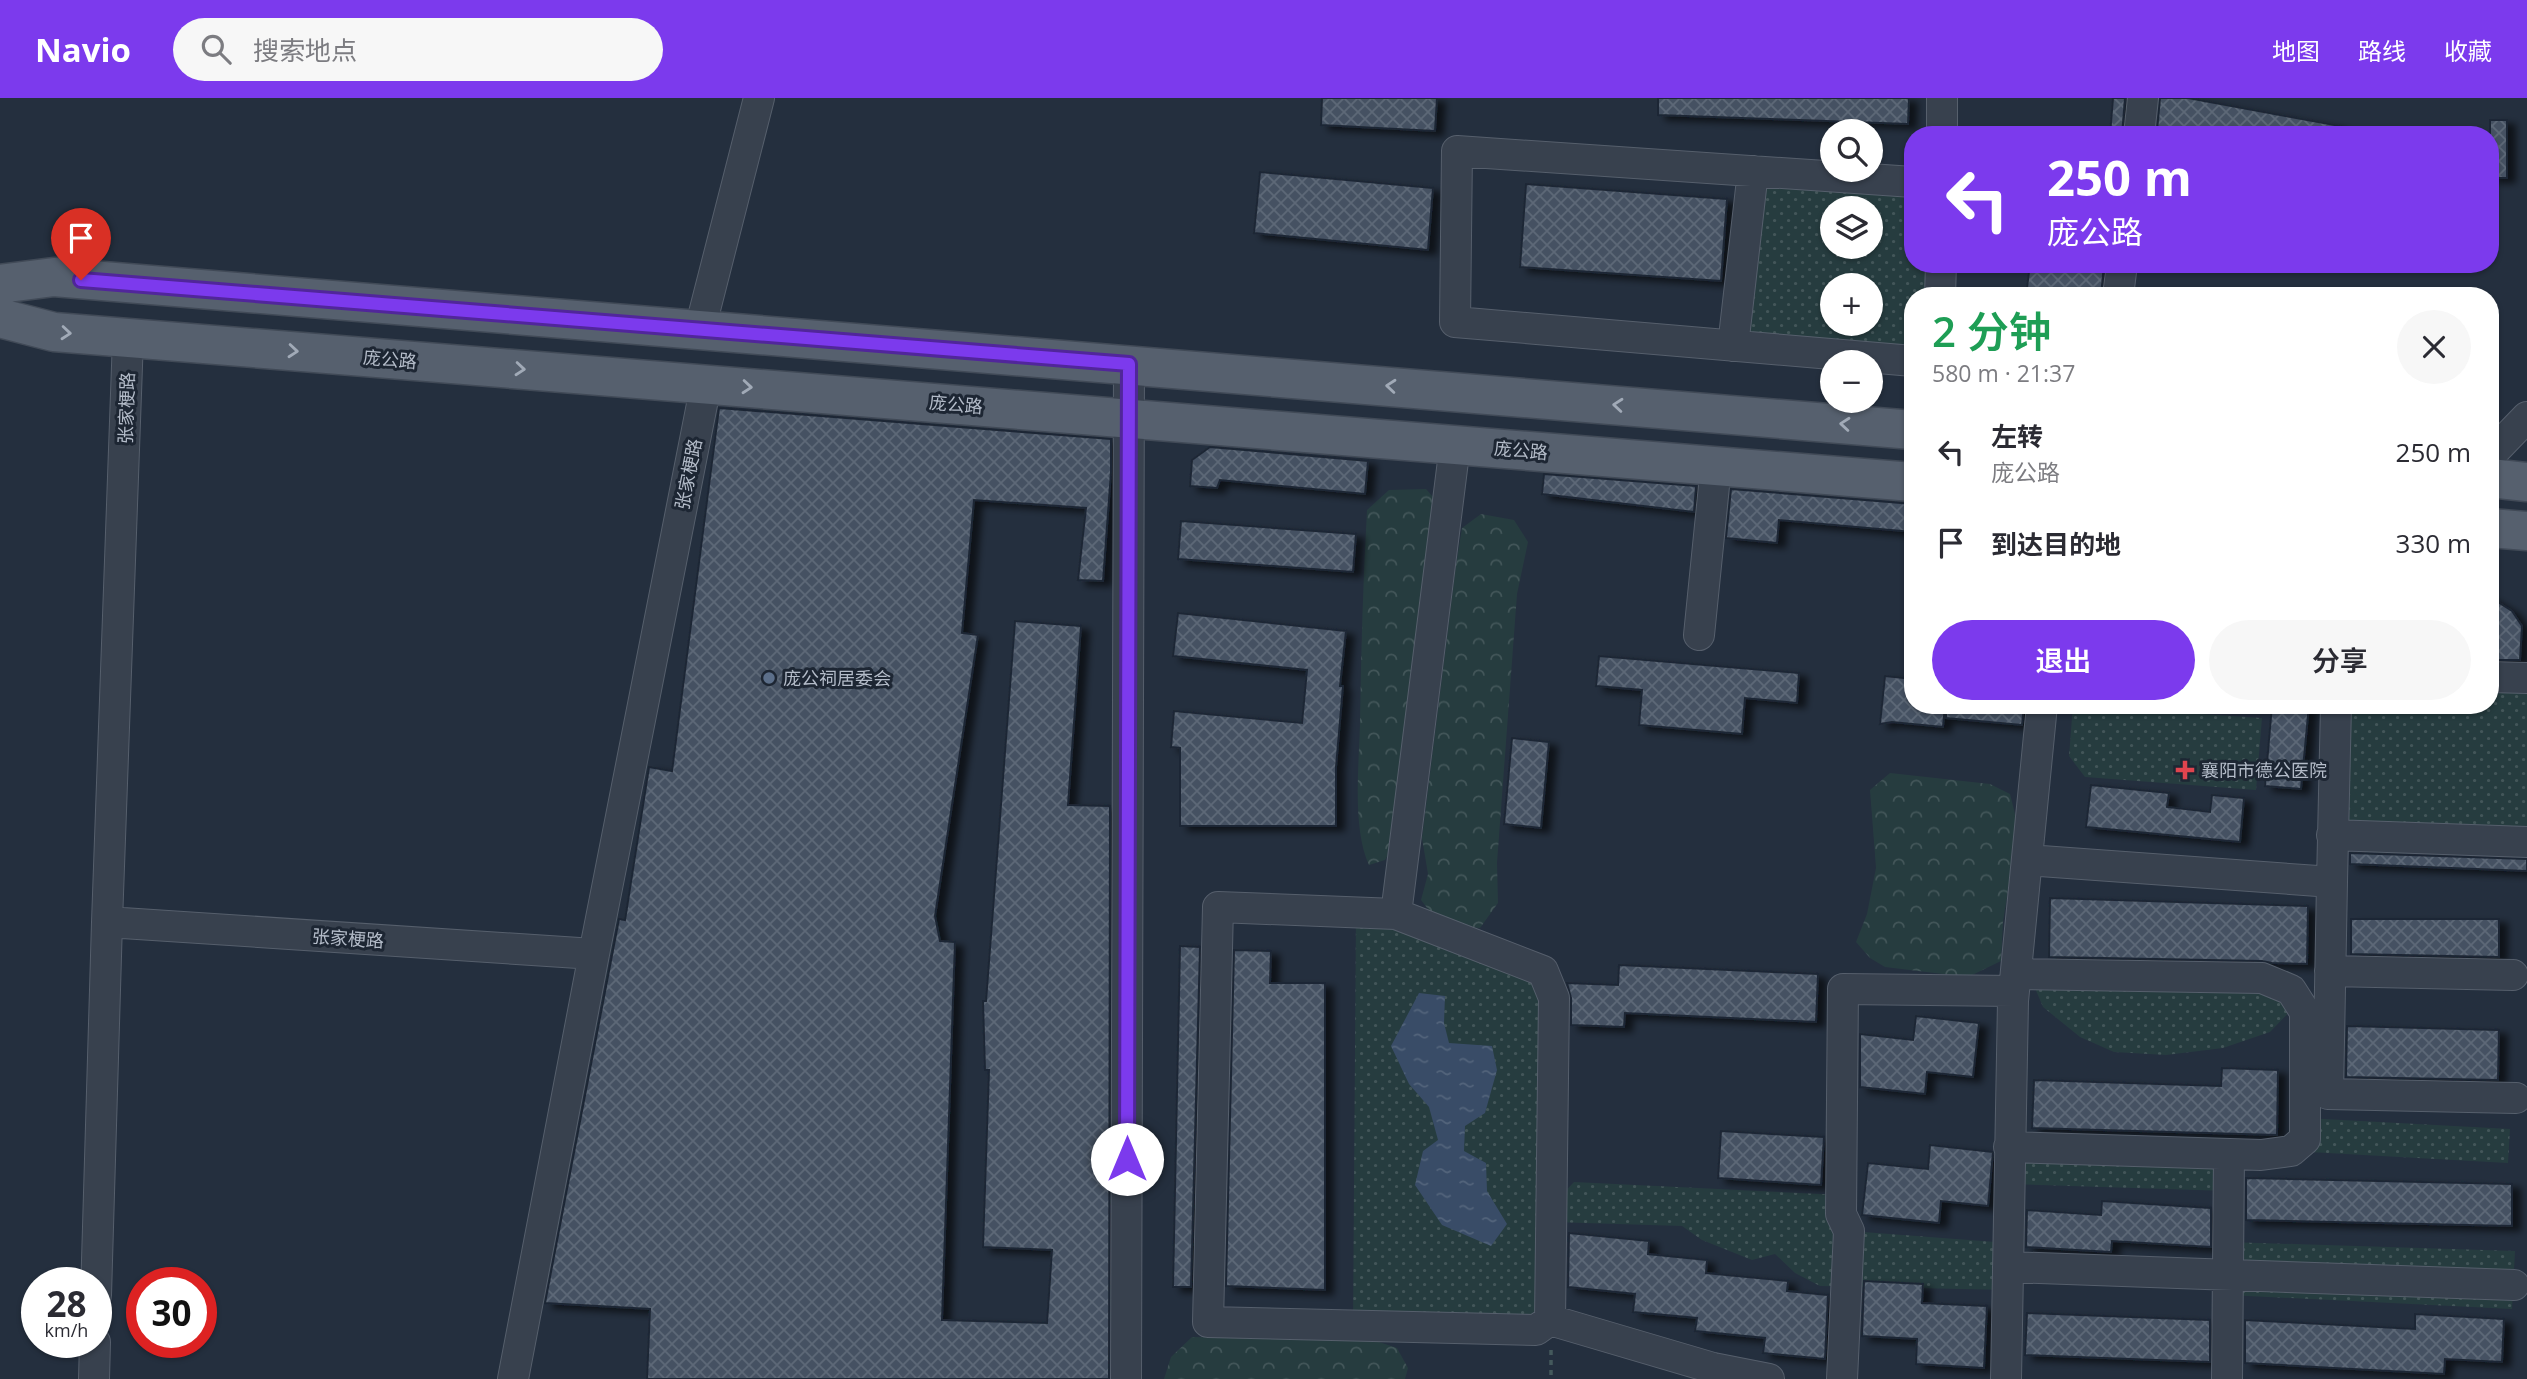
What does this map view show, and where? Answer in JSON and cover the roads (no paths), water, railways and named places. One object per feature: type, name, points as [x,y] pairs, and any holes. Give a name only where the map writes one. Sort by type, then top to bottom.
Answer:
[{"type":"main road","points":[[0,284],[54,278],[1904,428]]},
{"type":"main road","name":"庞公路","points":[[0,317],[54,332],[1904,481]]},
{"type":"main road","points":[[2499,479],[2527,482]]},
{"type":"main road","points":[[2499,529],[2527,531]]},
{"type":"street","points":[[700,329],[759,98]]},
{"type":"street","points":[[1942,98],[1942,126]]},
{"type":"street","points":[[2140,126],[2143,98]]},
{"type":"street","points":[[1904,181],[1457,151],[1455,322],[1904,360]]},
{"type":"street","points":[[1733,346],[1753,171]]},
{"type":"street","name":"张家梗路","points":[[128,338],[107,922],[594,954],[706,384]]},
{"type":"street","points":[[1126,1379],[1129,364]]},
{"type":"street","points":[[2499,447],[2527,417]]},
{"type":"street","points":[[1396,914],[1455,445]]},
{"type":"street","points":[[1699,635],[1716,466]]},
{"type":"street","points":[[2499,677],[2527,678]]},
{"type":"street","points":[[2006,1379],[2015,983],[2041,714]]},
{"type":"street","points":[[2336,714],[2328,1094],[2515,1098]]},
{"type":"street","points":[[2332,835],[2527,842]]},
{"type":"street","points":[[2027,860],[2332,882]]},
{"type":"street","points":[[1218,907],[1396,914],[1543,971],[1554,998],[1550,1320],[1536,1330],[1208,1322],[1218,907]]},
{"type":"street","points":[[97,1267],[107,922]]},
{"type":"street","points":[[513,1379],[594,954]]},
{"type":"street","points":[[2330,971],[2513,975]]},
{"type":"street","points":[[1842,1379],[1849,1231],[1841,1214],[1843,989],[2262,978],[2291,990],[2305,1013],[2305,1139],[2291,1152],[2261,1155],[2010,1147]]},
{"type":"street","points":[[2227,1379],[2229,1154]]},
{"type":"street","points":[[2008,1267],[2514,1285]]},
{"type":"street","points":[[1550,1320],[1713,1368],[1769,1379]]},
{"type":"street","points":[[94,1379],[95,1358]]},
{"type":"water","points":[[1419,993],[1445,996],[1444,1023],[1449,1043],[1492,1046],[1497,1070],[1485,1113],[1465,1126],[1464,1151],[1486,1163],[1487,1191],[1507,1224],[1491,1246],[1442,1225],[1415,1185],[1423,1151],[1438,1140],[1429,1107],[1409,1084],[1391,1046]]},
{"type":"place","name":"庞公祠居委会","points":[[769,678]]},
{"type":"place","name":"襄阳市德公医院","points":[[2185,770]]}]
